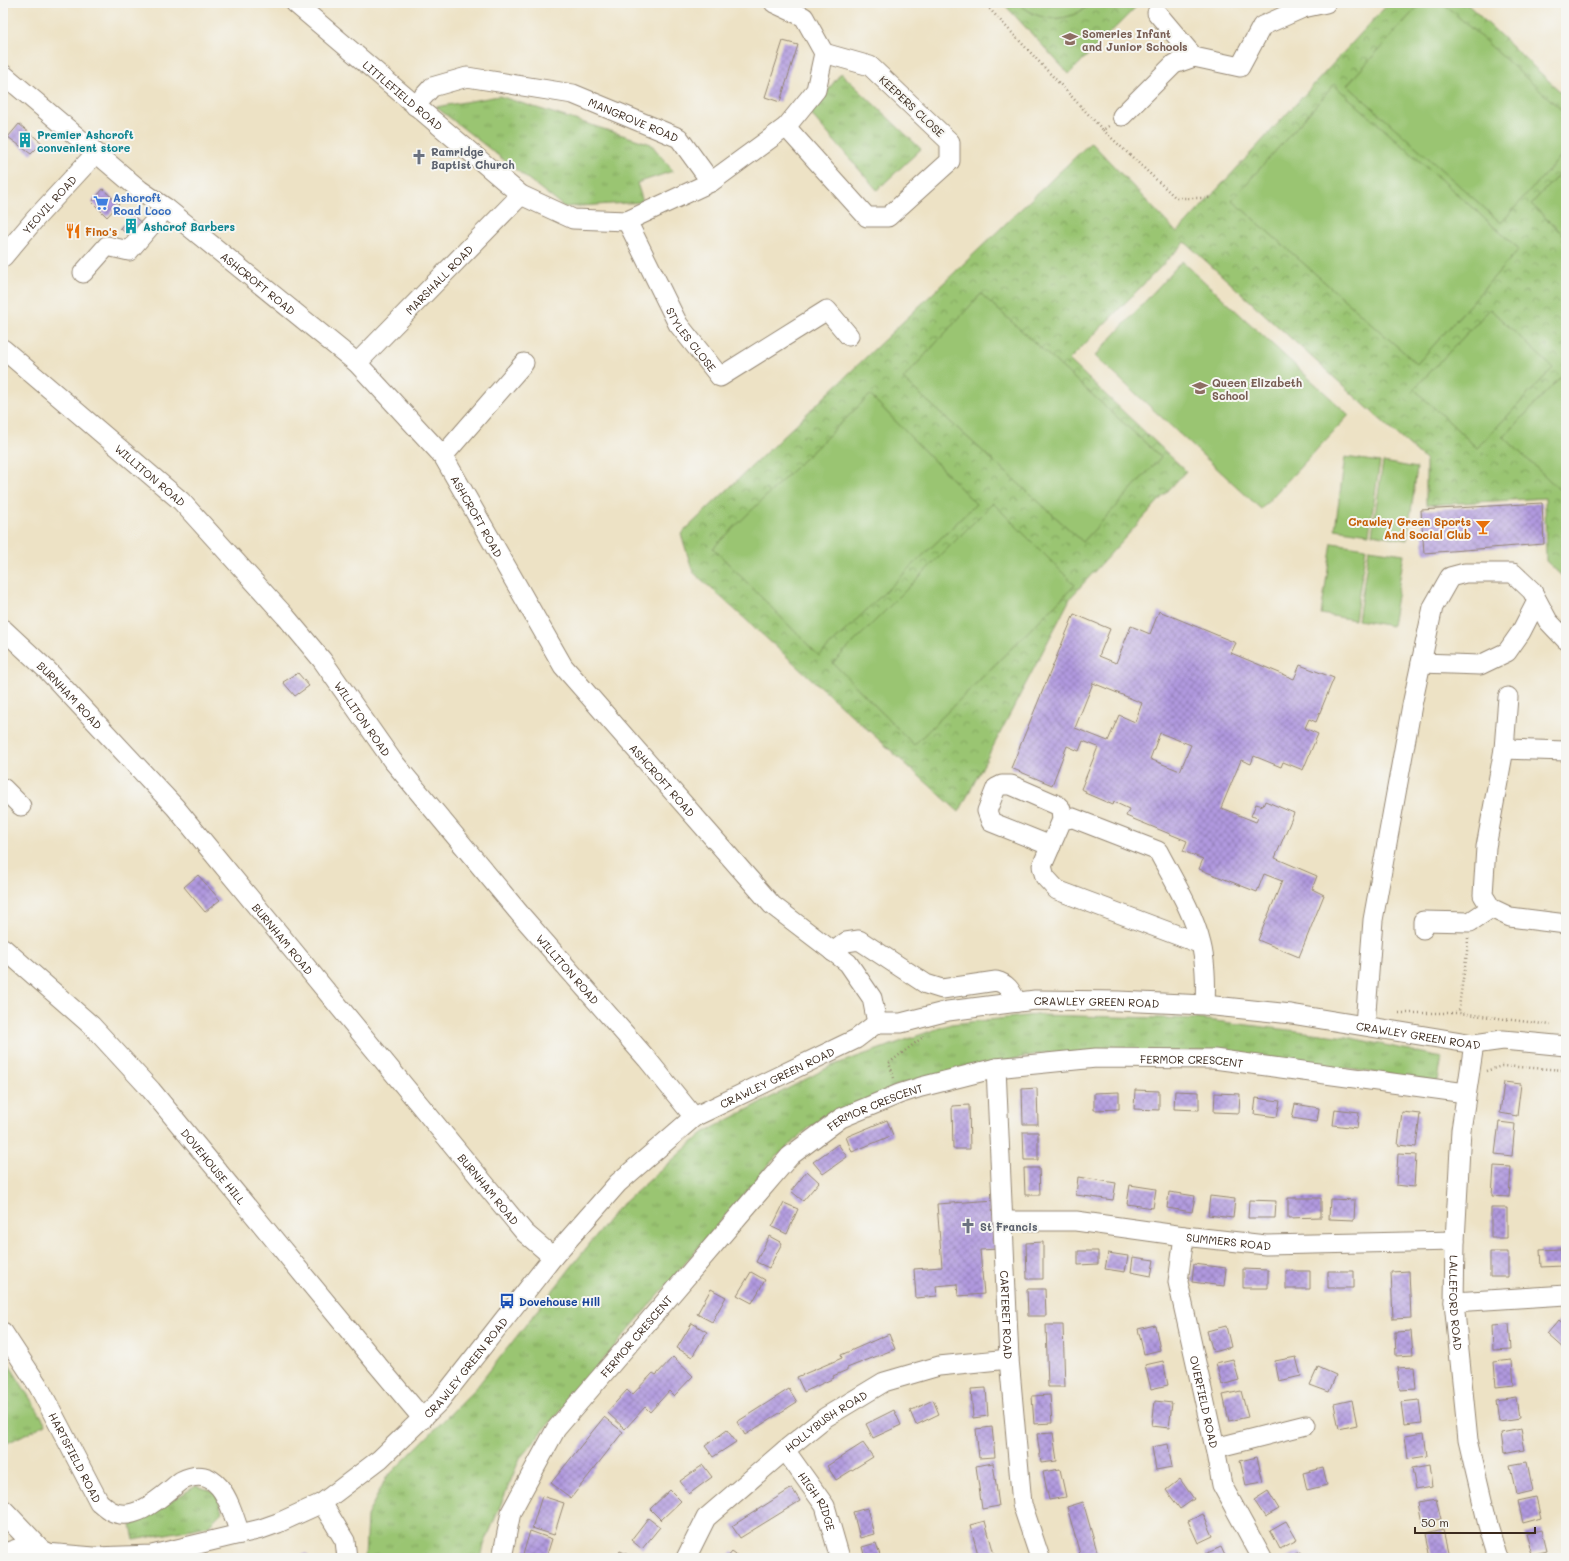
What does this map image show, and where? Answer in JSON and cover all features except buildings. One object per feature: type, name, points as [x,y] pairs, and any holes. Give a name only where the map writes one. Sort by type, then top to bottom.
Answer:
[{"type":"main road","points":[[3,1511],[47,1554]]},
{"type":"main road","points":[[3,1556],[15,1550],[28,1549],[47,1554]]},
{"type":"street","name":"LITTLEFIELD ROAD","points":[[295,3],[521,195],[573,219],[627,221],[711,182]]},
{"type":"street","points":[[711,182],[786,127],[816,90],[824,53],[804,17],[774,3]]},
{"type":"street","points":[[1122,116],[1174,64],[1194,57],[1240,67],[1262,26],[1302,5],[1326,3]]},
{"type":"street","points":[[1157,13],[1194,57]]},
{"type":"street","name":"KEEPERS CLOSE","points":[[786,127],[867,217],[888,217],[950,161],[950,142],[870,66],[824,53]]},
{"type":"street","name":"ASHCROFT ROAD","points":[[3,74],[140,190],[166,208],[357,363],[443,456],[563,666],[772,905],[848,963],[872,998],[877,1023]]},
{"type":"street","name":"MANGROVE ROAD","points":[[415,106],[432,87],[467,77],[573,94],[679,138],[711,182]]},
{"type":"street","name":"YEOVIL ROAD","points":[[3,258],[36,218],[96,153]]},
{"type":"street","name":"MARSHALL ROAD","points":[[357,363],[521,195]]},
{"type":"street","points":[[83,273],[107,246],[129,251],[166,208]]},
{"type":"street","name":"STYLES CLOSE","points":[[627,221],[678,324],[720,376],[827,310],[849,336]]},
{"type":"street","name":"WILLITON ROAD","points":[[3,349],[181,500],[286,617],[322,660],[392,760],[520,914],[647,1059],[694,1117]]},
{"type":"street","points":[[443,456],[524,363]]},
{"type":"street","points":[[1365,1025],[1374,920],[1412,704],[1433,607],[1450,577],[1466,573],[1513,573],[1532,591],[1548,621],[1566,640]]},
{"type":"street","points":[[1421,663],[1480,665],[1507,652],[1521,632],[1537,600]]},
{"type":"street","name":"BURNHAM ROAD","points":[[3,629],[48,671],[175,807],[525,1233],[554,1257]]},
{"type":"street","points":[[1508,697],[1504,749],[1486,847],[1483,895],[1491,908],[1510,916],[1566,924]]},
{"type":"street","points":[[1504,749],[1566,751]]},
{"type":"street","points":[[1051,846],[991,822],[987,812],[996,788],[1002,785],[1011,785],[1057,805],[1061,809],[1062,820],[1051,846],[1042,866],[1045,877],[1057,890],[1201,944]]},
{"type":"street","points":[[3,788],[22,806]]},
{"type":"street","points":[[1062,820],[1073,818],[1158,851],[1193,922],[1201,944],[1206,979],[1205,1005]]},
{"type":"street","points":[[1423,929],[1423,921],[1470,922],[1491,908]]},
{"type":"street","points":[[833,952],[846,942],[859,940],[926,984],[942,989],[996,981],[1004,983],[1009,988],[1017,1002]]},
{"type":"street","name":"DOVEHOUSE HILL","points":[[3,948],[92,1026],[151,1090],[423,1419]]},
{"type":"street","name":"CRAWLEY GREEN ROAD","points":[[47,1554],[94,1557],[149,1556],[240,1534],[278,1523],[322,1503],[380,1460],[423,1419],[439,1402],[554,1257],[618,1183],[694,1117],[856,1039],[877,1023],[901,1023],[948,1011],[1035,1000],[1118,1001],[1205,1005],[1291,1014],[1474,1044],[1503,1040],[1566,1046]]},
{"type":"street","name":"LALLEFORD ROAD","points":[[1474,1044],[1461,1130],[1455,1241],[1454,1302],[1468,1440],[1488,1525],[1498,1558]]},
{"type":"street","name":"FERMOR CRESCENT","points":[[502,1558],[511,1512],[556,1429],[790,1156],[841,1118],[899,1094],[996,1068],[1096,1058],[1214,1059],[1466,1093]]},
{"type":"street","name":"CARTERET ROAD","points":[[996,1068],[1009,1359],[1022,1504],[1040,1558]]},
{"type":"street","name":"SUMMERS ROAD","points":[[1004,1221],[1076,1221],[1184,1236],[1266,1245],[1455,1241]]},
{"type":"street","name":"OVERFIELD ROAD","points":[[1184,1236],[1178,1282],[1222,1485],[1262,1558]]},
{"type":"street","points":[[1454,1302],[1566,1295]]},
{"type":"street","name":"HARTSFIELD ROAD","points":[[3,1332],[39,1387],[99,1502],[111,1511],[122,1515],[134,1514],[144,1509],[182,1481],[188,1478],[203,1477],[211,1479],[221,1488],[230,1506],[240,1534]]},
{"type":"street","name":"HOLLYBUSH ROAD","points":[[686,1558],[706,1518],[826,1417],[884,1382],[939,1366],[1009,1359]]},
{"type":"street","points":[[1215,1448],[1306,1425]]},
{"type":"street","name":"HIGH RIDGE","points":[[785,1450],[825,1506],[840,1558]]},
{"type":"street","points":[[322,1503],[345,1541],[347,1558]]},
{"type":"path","points":[[984,3],[1103,130],[1176,198],[1210,198]]},
{"type":"path","points":[[1103,130],[1122,116]]},
{"type":"path","points":[[1459,1013],[1460,996],[1467,962],[1470,922]]},
{"type":"path","points":[[1395,1013],[1459,1013],[1506,1021],[1558,1026]]},
{"type":"path","points":[[899,1094],[889,1063],[924,1037],[923,1030]]},
{"type":"path","points":[[1482,1072],[1502,1066],[1566,1070]]},
{"type":"green space","name":"Someries Infant and Junior Schools","points":[[1003,3],[1140,3],[1069,74]]},
{"type":"green space","points":[[1019,3],[1091,3],[1083,10],[1065,17],[1045,18],[1027,10]]},
{"type":"green space","points":[[1389,3],[1466,3],[1566,97],[1566,580],[1546,561],[1545,498],[1426,505],[1426,461],[1185,242],[1069,360],[1186,471],[1071,597],[959,812],[693,572],[681,534],[1091,142],[1177,233]]},
{"type":"green space","points":[[1421,3],[1443,3],[1566,114],[1566,151],[1501,223],[1347,85]]},
{"type":"green space","points":[[841,73],[921,149],[877,190],[810,113]]},
{"type":"green space","points":[[1334,85],[1519,249],[1417,364],[1232,200]]},
{"type":"green space","points":[[499,96],[651,144],[673,171],[637,183],[643,202],[564,207],[436,107]]},
{"type":"green space","points":[[1566,167],[1566,237],[1531,204]]},
{"type":"green space","points":[[1182,261],[1349,415],[1261,509],[1095,356]]},
{"type":"green space","points":[[981,294],[1161,457],[1083,542],[903,379]]},
{"type":"green space","points":[[1490,309],[1553,368],[1477,448],[1414,389]]},
{"type":"green space","points":[[1566,371],[1566,496],[1504,437]]},
{"type":"green space","points":[[870,395],[976,504],[819,656],[713,548]]},
{"type":"green space","points":[[1345,457],[1380,462],[1369,534],[1335,529]]},
{"type":"green space","points":[[1383,462],[1417,468],[1407,540],[1372,534]]},
{"type":"green space","points":[[993,503],[1075,585],[914,745],[833,663]]},
{"type":"green space","points":[[1332,543],[1366,548],[1355,620],[1321,614]]},
{"type":"green space","points":[[1369,549],[1404,554],[1392,626],[1358,620]]},
{"type":"green space","points":[[1035,1015],[1199,1019],[1346,1037],[1442,1057],[1438,1081],[1213,1051],[1042,1053],[901,1084],[811,1126],[770,1163],[520,1458],[484,1545],[481,1558],[365,1558],[367,1516],[386,1478],[476,1388],[617,1209],[703,1133],[831,1066],[951,1024]]},
{"type":"green space","points":[[3,1355],[46,1424],[3,1445]]},
{"type":"green space","points":[[196,1486],[216,1492],[222,1512],[208,1526],[134,1540],[131,1525]]},
{"type":"place","name":"Someries Infant and Junior Schools","points":[[1070,39]]},
{"type":"place","name":"Premier Ashcroft convenient store","points":[[25,140]]},
{"type":"place","name":"Ramridge Baptist Church","points":[[419,157]]},
{"type":"place","name":"Ashcroft Road Loco","points":[[101,203]]},
{"type":"place","name":"Ashcrof Barbers","points":[[131,226]]},
{"type":"place","name":"Fino's","points":[[73,231]]},
{"type":"place","name":"Queen Elizabeth School","points":[[1200,388]]},
{"type":"place","name":"Crawley Green Sports And Social Club","points":[[1483,527]]},
{"type":"place","name":"St Francis","points":[[968,1226]]},
{"type":"place","name":"Dovehouse Hill","points":[[507,1301]]}]
